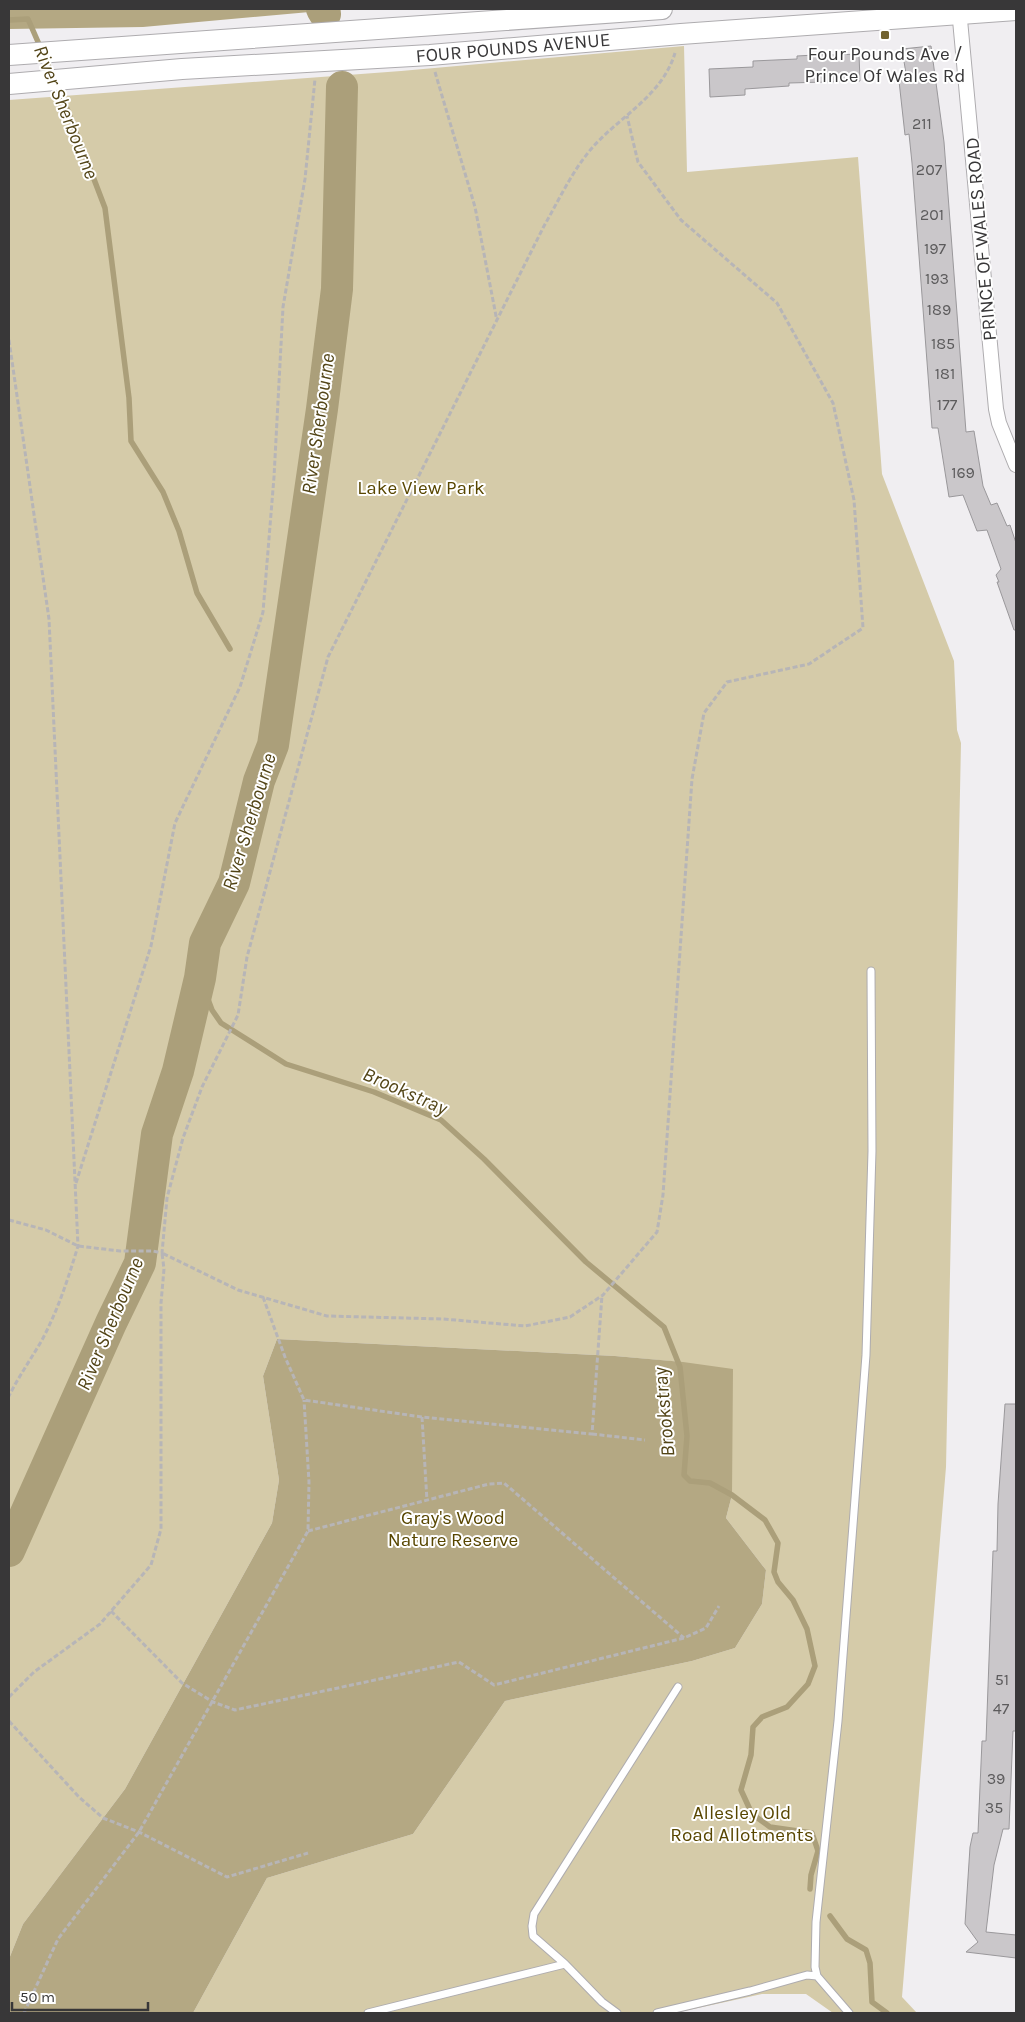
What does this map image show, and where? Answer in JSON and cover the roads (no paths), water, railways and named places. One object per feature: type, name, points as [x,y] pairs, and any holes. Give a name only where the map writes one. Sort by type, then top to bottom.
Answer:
[{"type":"main road","name":"FOUR POUNDS AVENUE","points":[[13,54],[662,9]]},
{"type":"main road","name":"FOUR POUNDS AVENUE","points":[[18,84],[182,70],[430,55],[682,34],[847,16],[1016,10]]},
{"type":"street","name":"PRINCE OF WALES ROAD","points":[[959,12],[996,409],[999,423],[1016,465]]},
{"type":"lane","points":[[849,2013],[817,1976],[815,1958],[816,1922],[838,1721],[866,1355],[872,1151],[871,971]]},
{"type":"lane","points":[[617,2013],[602,2002],[565,1964],[533,1936],[534,1914],[678,1687]]},
{"type":"lane","points":[[368,2013],[565,1964]]},
{"type":"lane","points":[[657,2013],[750,1991],[807,1975],[817,1976]]},
{"type":"waterway","name":"River Sherbourne","points":[[322,9],[325,14]]},
{"type":"waterway","name":"River Sherbourne","points":[[9,20],[28,19],[66,106],[105,208],[129,398],[131,441],[163,492],[179,531],[197,593],[230,649]]},
{"type":"waterway","name":"River Sherbourne","points":[[9,1551],[111,1323],[140,1263],[157,1134],[178,1071],[200,978],[205,943],[234,883],[259,781],[273,745],[322,409],[337,289],[342,87]]},
{"type":"waterway","name":"Brookstray","points":[[200,978],[212,1010],[221,1023],[286,1064],[374,1092],[441,1120],[484,1159],[586,1262],[664,1327],[680,1367],[687,1436],[684,1475],[690,1481],[710,1483],[732,1495],[765,1520],[778,1543],[774,1572],[778,1582],[793,1600],[807,1629],[815,1666],[808,1684],[787,1707],[762,1717],[753,1727],[751,1755],[741,1790],[752,1814],[770,1827],[812,1833],[818,1851],[811,1875],[810,1889]]},
{"type":"waterway","name":"Brookstray","points":[[830,1916],[847,1939],[866,1950],[870,1963],[872,2002],[887,2013]]},
{"type":"place","name":"Four Pounds Ave / Prince Of Wales Rd","points":[[885,35]]},
{"type":"park label","name":"Lake View Park","points":[[421,488]]},
{"type":"park label","name":"Gray's Wood Nature Reserve","points":[[453,1529]]},
{"type":"park label","name":"Allesley Old Road Allotments","points":[[742,1824]]}]
